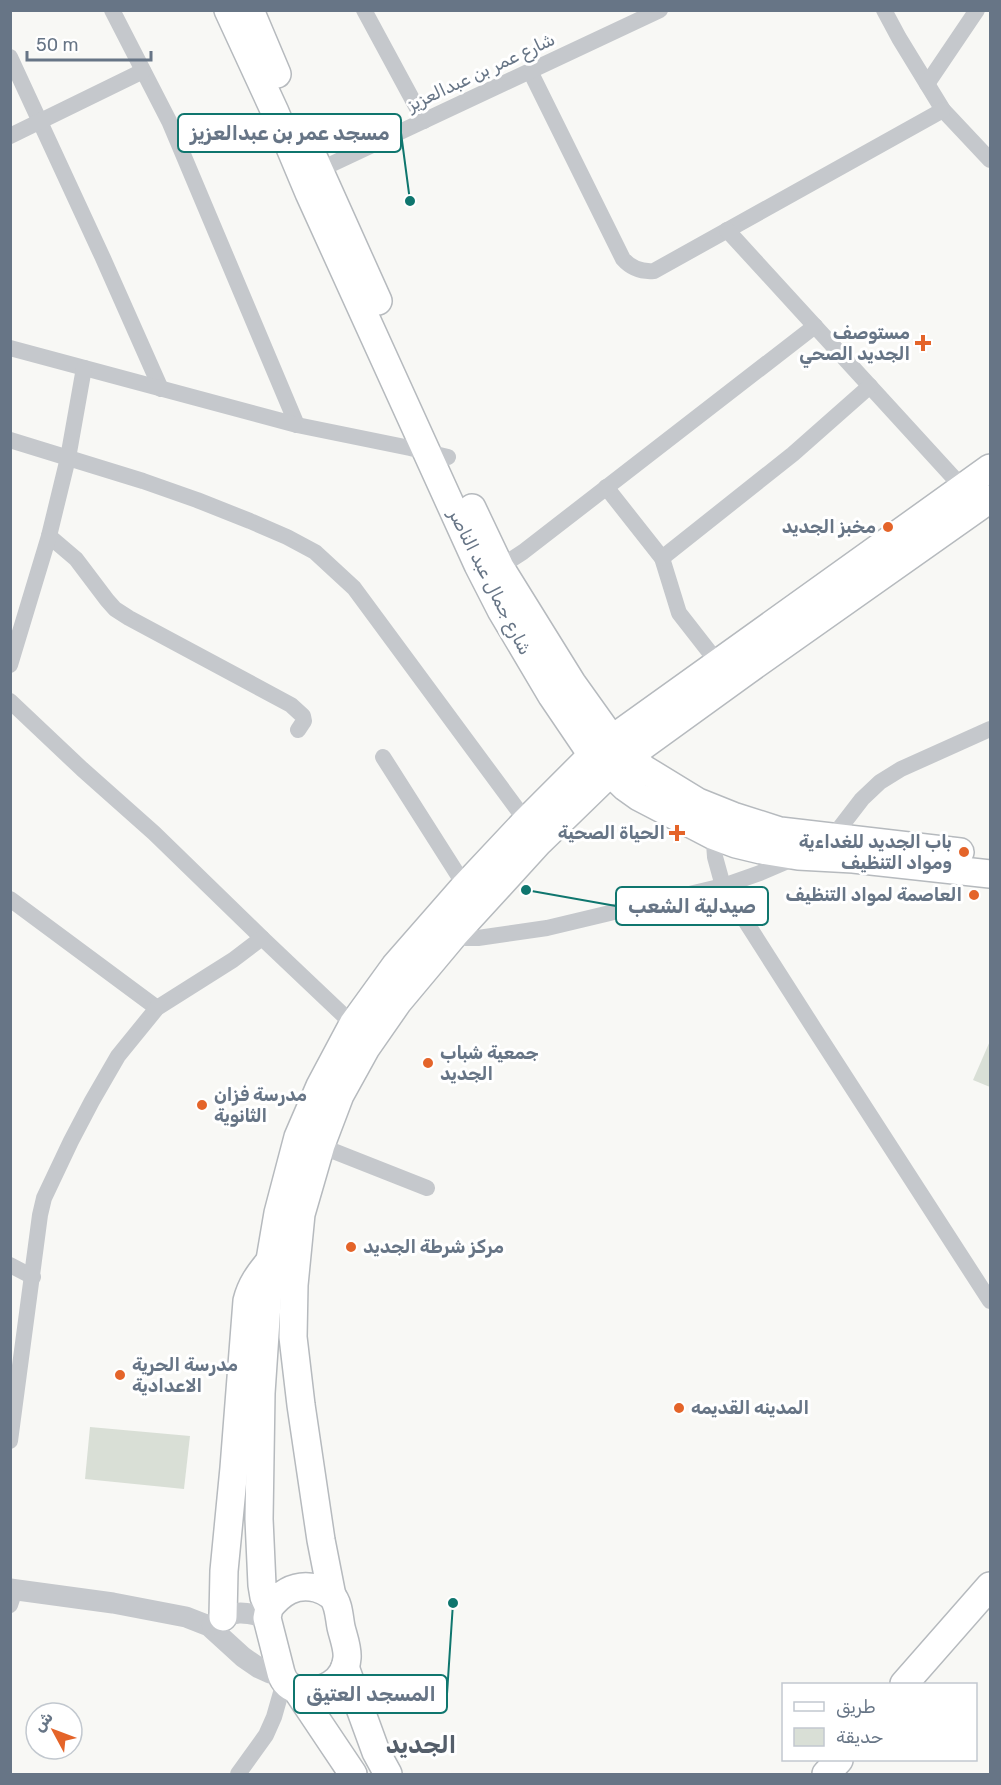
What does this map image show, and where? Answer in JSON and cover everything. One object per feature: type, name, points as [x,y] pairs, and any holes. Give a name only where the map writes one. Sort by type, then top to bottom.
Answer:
[{"type":"main road","name":"شارع جمال عبد الناصر","points":[[228,10],[437,455],[500,567],[572,683],[625,787],[639,797],[713,822],[990,856]]},
{"type":"main road","name":"شارع جمال عبد الناصر","points":[[250,10],[437,455],[478,565],[501,610],[552,696],[611,756]]},
{"type":"main road","points":[[287,1681],[311,1692],[325,1689],[337,1680],[345,1667],[347,1657],[321,1540],[293,1338],[294,1285],[301,1214],[309,1141],[320,1086],[362,1032],[395,966],[444,927],[538,842],[611,756],[746,672],[981,502],[990,468]]},
{"type":"main road","points":[[444,927],[465,886],[526,821],[611,756],[717,663],[981,502]]},
{"type":"main road","name":"شارع جمال عبد الناصر","points":[[713,822],[736,844],[761,850],[798,856],[853,859],[990,874]]},
{"type":"main road","points":[[309,1141],[278,1213],[270,1260],[261,1393],[259,1519],[262,1585],[287,1681],[353,1774]]},
{"type":"main road","points":[[216,1621],[224,1571],[249,1292],[257,1276],[270,1260]]},
{"type":"main road","points":[[905,1683],[990,1586]]},
{"type":"main road","points":[[268,1613],[278,1597],[290,1589],[312,1587],[332,1596]]},
{"type":"main road","points":[[345,1667],[376,1752],[388,1774]]},
{"type":"main road","points":[[825,1774],[838,1761]]},
{"type":"street","points":[[112,10],[169,121],[297,425]]},
{"type":"street","points":[[364,10],[424,121]]},
{"type":"street","name":"شارع عمر بن عبدالعزيز","points":[[319,170],[660,10]]},
{"type":"street","points":[[884,10],[943,110],[990,160]]},
{"type":"street","points":[[927,84],[977,10]]},
{"type":"street","points":[[10,57],[161,388]]},
{"type":"street","points":[[10,135],[143,71]]},
{"type":"street","points":[[530,71],[622,259],[628,265],[644,272],[654,271],[943,110]]},
{"type":"street","points":[[727,230],[870,386],[981,502]]},
{"type":"street","points":[[500,567],[523,552],[815,326]]},
{"type":"street","points":[[10,348],[297,425],[437,455]]},
{"type":"street","points":[[10,665],[49,536],[68,458],[84,368]]},
{"type":"street","points":[[663,558],[793,454],[870,386]]},
{"type":"street","points":[[10,440],[143,481],[250,520],[315,552],[354,588],[526,821]]},
{"type":"street","points":[[606,487],[663,558],[679,613],[717,663]]},
{"type":"street","points":[[49,536],[76,559],[115,609],[291,705],[303,716],[304,721],[298,730]]},
{"type":"street","points":[[10,701],[154,833],[362,1032]]},
{"type":"street","points":[[832,838],[862,799],[880,782],[901,769],[990,729]]},
{"type":"street","points":[[383,757],[465,886]]},
{"type":"street","points":[[713,822],[715,857],[723,886],[990,1300]]},
{"type":"street","points":[[444,927],[465,938],[547,928],[723,886],[798,856]]},
{"type":"street","points":[[10,899],[157,1008]]},
{"type":"street","points":[[10,1441],[16,1356],[33,1277],[40,1215],[44,1198],[54,1175],[118,1056],[157,1008],[233,960],[262,938]]},
{"type":"street","points":[[309,1141],[427,1188]]},
{"type":"street","points":[[10,1265],[33,1277]]},
{"type":"street","points":[[12,1594],[113,1603],[216,1621],[234,1613],[268,1613]]},
{"type":"street","points":[[216,1621],[243,1657],[259,1668],[287,1681],[266,1735],[238,1774]]},
{"type":"green space","points":[[990,1041],[990,1087],[973,1080]]},
{"type":"green space","points":[[90,1427],[190,1436],[184,1489],[85,1479]]},
{"type":"place","name":"مسجد عمر بن عبدالعزيز","points":[[410,201]]},
{"type":"place","name":"مستوصف الجديد الصحي","points":[[923,343]]},
{"type":"place","name":"مخبز الجديد","points":[[888,527]]},
{"type":"place","name":"الحياة الصحية","points":[[677,833]]},
{"type":"place","name":"باب الجديد للغداءية ومواد التنظيف","points":[[964,852]]},
{"type":"place","name":"صيدلية الشعب","points":[[526,890]]},
{"type":"place","name":"العاصمة لمواد التنظيف","points":[[974,895]]},
{"type":"place","name":"جمعية شباب الجديد","points":[[428,1063]]},
{"type":"place","name":"مدرسة فزان الثانوية","points":[[202,1105]]},
{"type":"place","name":"مركز شرطة الجديد","points":[[351,1247]]},
{"type":"place","name":"مدرسة الحرية الاعدادية","points":[[120,1375]]},
{"type":"place","name":"المدينه القديمه","points":[[679,1408]]},
{"type":"place","name":"المسجد العتيق","points":[[453,1603]]},
{"type":"district","name":"الجديد","points":[[421,1745]]}]
